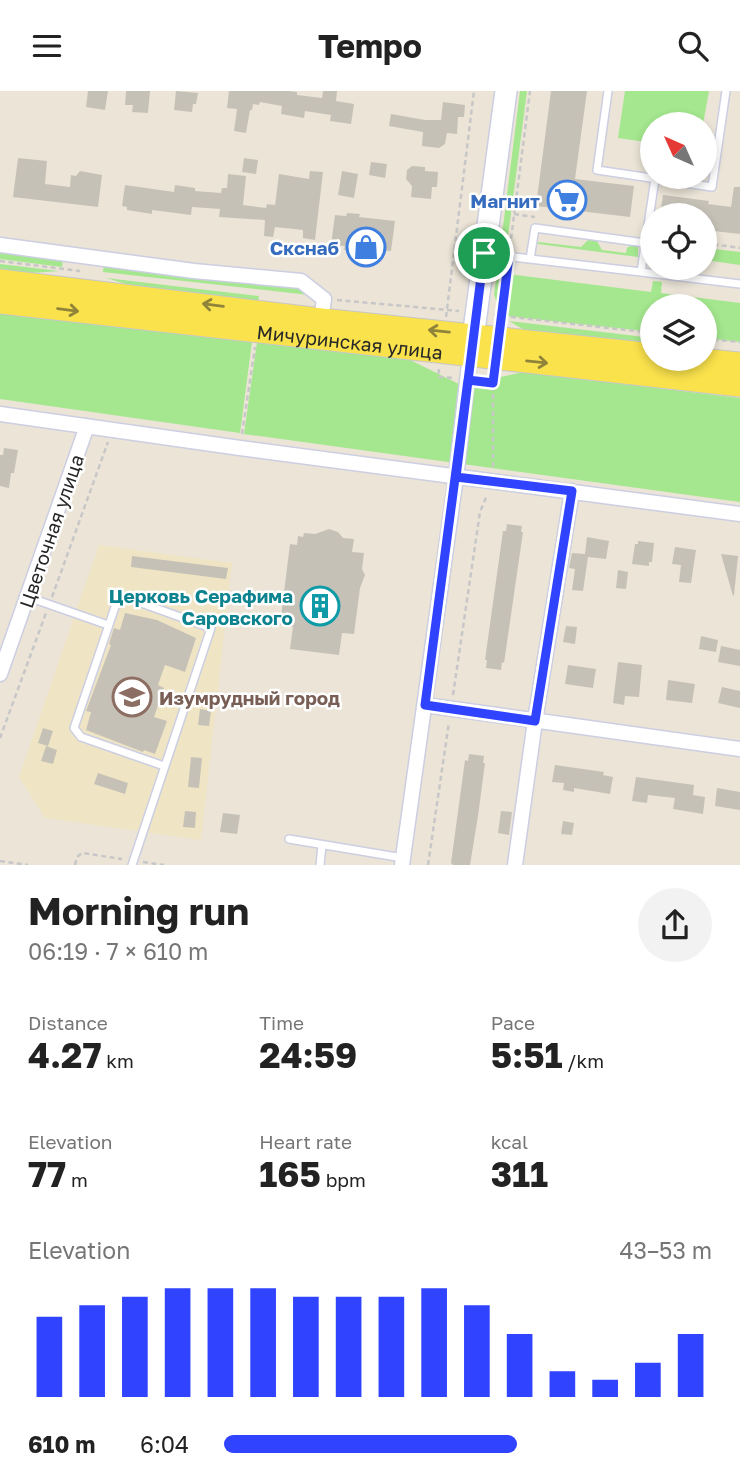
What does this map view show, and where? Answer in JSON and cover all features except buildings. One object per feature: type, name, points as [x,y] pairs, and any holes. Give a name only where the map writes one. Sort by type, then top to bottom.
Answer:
[{"type":"main road","points":[[473,334],[506,91]]},
{"type":"main road","name":"Мичуринская улица","points":[[0,281],[321,320],[443,342]]},
{"type":"main road","name":"Мичуринская улица","points":[[0,302],[443,342],[473,334],[640,353]]},
{"type":"main road","name":"Мичуринская улица","points":[[498,337],[740,385]]},
{"type":"main road","points":[[717,362],[740,364]]},
{"type":"street","points":[[0,245],[180,269],[301,281],[324,299],[321,320]]},
{"type":"street","points":[[403,861],[473,334]]},
{"type":"street","points":[[0,414],[740,514]]},
{"type":"street","name":"Цветочная улица","points":[[0,674],[4,651],[28,597],[88,426]]},
{"type":"street","points":[[515,865],[572,491]]},
{"type":"street","points":[[425,705],[740,749]]},
{"type":"lane","points":[[608,91],[597,170],[640,177]]},
{"type":"lane","points":[[718,146],[726,91]]},
{"type":"lane","points":[[530,259],[535,228],[640,242]]},
{"type":"lane","points":[[484,253],[640,272]]},
{"type":"lane","points":[[707,280],[740,284]]},
{"type":"lane","points":[[28,597],[108,625]]},
{"type":"lane","points":[[132,862],[211,628],[130,599],[119,602],[108,625],[75,722],[75,731],[81,737],[164,766]]},
{"type":"lane","points":[[289,839],[403,861]]},
{"type":"lane","points":[[320,865],[322,845]]},
{"type":"path","points":[[474,91],[438,377],[493,383]]},
{"type":"path","points":[[493,468],[493,383],[530,91]]},
{"type":"path","points":[[717,245],[740,248]]},
{"type":"path","points":[[473,334],[498,337],[640,333]]},
{"type":"path","points":[[717,340],[740,342]]},
{"type":"path","points":[[240,448],[255,347]]},
{"type":"path","points":[[0,738],[113,430]]},
{"type":"path","points":[[429,865],[480,512],[490,490]]},
{"type":"path","points":[[75,865],[77,857],[82,853],[164,865]]},
{"type":"path","points":[[0,861],[27,865]]},
{"type":"shaded area","name":"Изумрудный город","points":[[99,545],[232,563],[201,840],[45,818],[19,777]]},
{"type":"green space","points":[[520,91],[527,91],[506,252],[500,251]]},
{"type":"green space","points":[[625,91],[709,91],[705,112],[640,112],[640,141],[618,138]]},
{"type":"green space","points":[[593,239],[602,250],[626,253],[627,248],[633,244],[638,247],[638,257],[538,244],[581,247]]},
{"type":"green space","points":[[717,249],[740,252],[740,265],[717,262]]},
{"type":"green space","points":[[0,252],[63,260],[62,267],[0,259]]},
{"type":"green space","points":[[499,258],[505,259],[498,307],[494,294]]},
{"type":"green space","points":[[0,264],[59,271],[30,273],[0,270]]},
{"type":"green space","points":[[104,264],[267,283],[306,290],[309,295],[103,272]]},
{"type":"green space","points":[[508,274],[651,292],[653,281],[662,282],[661,293],[669,294],[640,294],[640,331],[505,316]]},
{"type":"green space","points":[[106,278],[259,296],[258,302],[143,289]]},
{"type":"green space","points":[[717,300],[740,303],[740,342],[717,339]]},
{"type":"green space","points":[[0,313],[252,342],[240,433],[0,399]]},
{"type":"green space","points":[[509,321],[640,336],[640,344],[526,331]]},
{"type":"green space","points":[[257,342],[408,359],[461,385],[524,372],[740,398],[740,502],[244,434]]},
{"type":"place","name":"Магнит","points":[[567,200]]},
{"type":"place","name":"Скснаб","points":[[366,247]]},
{"type":"place","name":"Церковь Серафима Саровского","points":[[320,606]]},
{"type":"place","name":"Изумрудный город","points":[[132,697]]},
{"type":"route","points":[[484,253],[475,313],[456,477],[572,491],[535,721],[425,705],[456,477],[468,380],[493,383],[509,256],[484,253]]}]
